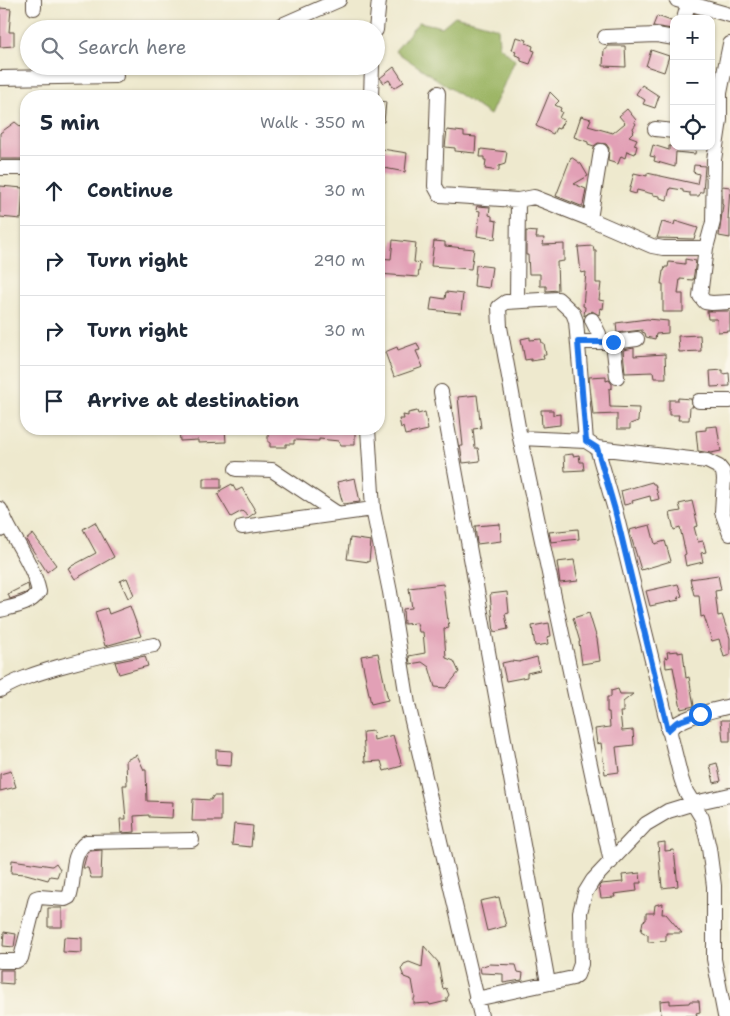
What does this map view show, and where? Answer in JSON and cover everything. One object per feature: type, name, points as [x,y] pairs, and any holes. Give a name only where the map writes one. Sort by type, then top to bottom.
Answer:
[{"type":"street","points":[[293,20],[339,0]]},
{"type":"street","points":[[377,20],[380,0]]},
{"type":"street","points":[[684,15],[685,1],[730,15]]},
{"type":"street","points":[[605,37],[657,35],[670,37]]},
{"type":"street","points":[[715,134],[725,121],[720,93],[730,44]]},
{"type":"street","points":[[371,90],[372,75]]},
{"type":"street","points":[[0,78],[116,76]]},
{"type":"street","points":[[438,93],[436,186],[440,195],[518,200],[534,197],[652,246],[663,248],[706,248]]},
{"type":"street","points":[[655,129],[670,131]]},
{"type":"street","points":[[714,150],[713,222],[706,248],[700,296],[704,302],[712,304],[730,302]]},
{"type":"street","points":[[590,219],[601,151]]},
{"type":"street","points":[[0,168],[20,168]]},
{"type":"street","points":[[517,301],[518,200]]},
{"type":"street","points":[[611,862],[520,438],[500,327],[499,307],[506,302],[558,299],[573,313],[576,321],[591,445],[624,545],[668,730],[685,790],[702,818],[714,886],[714,959],[725,1016]]},
{"type":"street","points":[[592,320],[599,334],[596,342]]},
{"type":"street","points":[[578,342],[613,342],[637,339]]},
{"type":"street","points":[[613,342],[617,377]]},
{"type":"street","points":[[441,392],[548,984]]},
{"type":"street","points":[[699,401],[730,401]]},
{"type":"street","points":[[368,435],[373,509],[390,592],[408,704],[481,1016]]},
{"type":"street","points":[[520,438],[591,445],[725,466],[723,472],[722,512],[730,534]]},
{"type":"street","points":[[236,469],[272,470],[338,514]]},
{"type":"street","points":[[0,509],[4,528],[25,556],[38,584],[39,592],[26,604],[0,610]]},
{"type":"street","points":[[242,527],[373,509]]},
{"type":"street","points":[[0,690],[38,673],[104,654],[154,645]]},
{"type":"street","points":[[668,730],[677,722],[730,706]]},
{"type":"street","points":[[476,999],[548,984],[578,975],[581,964],[580,912],[585,893],[594,880],[646,824],[668,810],[730,796]]},
{"type":"street","points":[[0,961],[16,962],[21,958],[36,898],[65,899],[69,897],[76,854],[86,842],[192,840]]},
{"type":"green space","points":[[455,16],[498,28],[499,46],[515,60],[490,115],[395,51],[419,22],[442,27]]},
{"type":"building","points":[[0,8],[11,9],[9,32],[14,32],[14,46],[0,47]]},
{"type":"building","points":[[657,16],[670,21],[670,29],[653,26]]},
{"type":"building","points":[[516,37],[527,40],[526,43],[533,46],[532,50],[535,51],[530,64],[521,61],[521,57],[515,55],[516,51],[512,50]]},
{"type":"building","points":[[607,46],[625,46],[626,67],[603,66],[604,49],[607,49]]},
{"type":"building","points":[[651,50],[669,56],[664,72],[646,66]]},
{"type":"building","points":[[394,67],[404,82],[394,88],[389,80],[384,83],[380,78]]},
{"type":"building","points":[[642,85],[659,96],[655,108],[643,104],[645,100],[636,94]]},
{"type":"building","points":[[550,92],[559,101],[555,105],[561,108],[560,111],[562,112],[559,118],[564,120],[559,129],[556,128],[553,134],[536,126]]},
{"type":"building","points":[[627,109],[636,120],[634,121],[636,124],[633,128],[634,131],[629,136],[637,139],[634,145],[637,146],[635,154],[627,151],[625,158],[621,156],[618,164],[608,161],[609,148],[606,144],[598,143],[594,146],[574,137],[581,116],[591,119],[588,126],[613,133],[625,123],[619,116]]},
{"type":"building","points":[[15,122],[20,126],[20,159],[0,159],[0,133]]},
{"type":"building","points":[[447,130],[464,132],[464,136],[476,137],[475,153],[455,151],[455,148],[445,147]]},
{"type":"building","points":[[653,145],[669,150],[670,146],[670,150],[696,150],[695,154],[676,152],[675,167],[654,161],[655,157],[650,156]]},
{"type":"building","points":[[385,149],[407,153],[405,172],[385,168]]},
{"type":"building","points":[[481,149],[507,152],[505,164],[499,166],[499,171],[485,169],[486,160],[484,160],[484,157],[480,157]]},
{"type":"building","points":[[571,157],[581,164],[588,176],[574,184],[586,189],[583,205],[581,206],[556,196]]},
{"type":"building","points":[[694,165],[705,166],[703,192],[700,192],[699,196],[690,196],[690,193],[683,192],[683,190],[670,188],[667,200],[660,198],[660,196],[637,190],[636,194],[629,192],[634,173],[647,176],[647,173],[697,184],[699,174],[693,172]]},
{"type":"building","points":[[0,186],[20,188],[20,219],[0,217]]},
{"type":"building","points":[[722,186],[730,187],[728,220],[730,220],[730,238],[719,236],[723,205]]},
{"type":"building","points":[[477,206],[490,207],[489,215],[492,216],[492,220],[497,221],[495,239],[477,236],[480,211],[476,210]]},
{"type":"building","points":[[675,221],[698,228],[694,239],[657,238],[662,222],[674,225]]},
{"type":"building","points":[[526,231],[537,232],[536,238],[544,238],[543,245],[564,244],[564,261],[557,262],[558,290],[546,291],[546,286],[540,286],[540,274],[529,274],[528,255],[526,255]]},
{"type":"building","points":[[393,240],[416,243],[414,262],[420,263],[418,277],[385,274],[385,258],[391,259]]},
{"type":"building","points":[[434,241],[445,242],[445,246],[474,249],[471,269],[431,266]]},
{"type":"building","points":[[593,246],[594,251],[596,251],[596,283],[601,283],[599,300],[604,301],[603,309],[600,308],[599,315],[592,311],[584,316],[586,272],[581,273],[578,247]]},
{"type":"building","points":[[685,259],[696,261],[693,280],[680,279],[678,294],[683,294],[683,312],[663,312],[663,284],[661,284],[663,271],[665,267],[668,267],[669,262],[685,264]]},
{"type":"building","points":[[476,265],[492,267],[489,288],[474,286]]},
{"type":"building","points":[[446,292],[463,294],[461,313],[430,310],[432,297],[445,299]]},
{"type":"building","points":[[707,311],[730,311],[730,331],[718,332],[717,319],[708,319]]},
{"type":"building","points":[[647,319],[668,321],[668,333],[656,334],[655,339],[646,337],[642,330],[617,333],[616,323]]},
{"type":"building","points":[[700,335],[701,351],[679,352],[678,336]]},
{"type":"building","points":[[530,337],[530,340],[541,339],[542,343],[544,343],[546,355],[543,355],[544,359],[525,360],[521,339]]},
{"type":"building","points":[[417,343],[420,350],[416,351],[423,367],[394,377],[385,352],[397,347],[398,350]]},
{"type":"building","points":[[634,348],[634,356],[665,354],[666,378],[654,378],[653,372],[625,373],[623,350]]},
{"type":"building","points":[[723,370],[723,374],[729,373],[730,386],[711,387],[710,371]]},
{"type":"building","points":[[606,376],[606,381],[609,380],[612,384],[612,388],[609,389],[610,407],[639,408],[638,421],[630,424],[630,429],[617,429],[617,414],[593,415],[589,377]]},
{"type":"building","points":[[477,395],[481,428],[473,429],[475,448],[478,448],[480,461],[463,463],[460,446],[463,446],[458,397]]},
{"type":"building","points":[[678,398],[691,399],[693,407],[690,407],[689,420],[678,420],[679,415],[669,415],[669,400],[678,400]]},
{"type":"building","points":[[541,410],[553,410],[553,415],[560,414],[560,425],[542,427]]},
{"type":"building","points":[[417,411],[418,414],[425,412],[428,430],[405,435],[399,419],[404,419],[403,415],[408,416],[408,413]]},
{"type":"building","points":[[717,426],[721,451],[711,453],[698,451],[696,431],[706,430],[706,427]]},
{"type":"building","points":[[180,435],[225,435],[226,442],[198,443],[198,440],[180,441]]},
{"type":"building","points":[[268,435],[355,435],[355,445],[341,445],[339,441],[319,439],[319,441],[294,440],[294,444],[286,444],[286,447],[270,447],[270,442],[268,442]]},
{"type":"building","points":[[573,454],[573,456],[579,455],[580,462],[583,462],[584,470],[565,471],[564,455]]},
{"type":"building","points":[[203,478],[221,478],[221,488],[203,488]]},
{"type":"building","points":[[355,478],[360,502],[343,504],[337,482]]},
{"type":"building","points":[[652,482],[655,484],[659,499],[651,501],[650,496],[624,505],[621,491]]},
{"type":"building","points":[[232,484],[236,491],[242,488],[256,512],[249,517],[242,511],[231,517],[218,495],[221,490]]},
{"type":"building","points":[[692,501],[698,526],[694,527],[698,542],[703,541],[706,552],[701,553],[703,562],[686,566],[684,555],[686,554],[680,528],[674,530],[670,513],[681,511],[679,504]]},
{"type":"building","points":[[95,522],[114,557],[75,579],[68,568],[96,553],[83,529]]},
{"type":"building","points":[[500,524],[501,541],[477,544],[475,526]]},
{"type":"building","points":[[650,525],[655,544],[665,541],[671,561],[641,570],[629,530]]},
{"type":"building","points":[[578,529],[579,539],[551,542],[549,532]]},
{"type":"building","points":[[33,534],[56,565],[47,572],[26,540]]},
{"type":"building","points":[[350,538],[371,541],[369,562],[347,559]]},
{"type":"building","points":[[574,560],[578,581],[560,583],[557,562]]},
{"type":"building","points":[[718,575],[721,590],[715,591],[718,616],[722,615],[730,638],[730,655],[724,657],[719,639],[712,641],[704,616],[701,617],[699,595],[694,595],[690,579]]},
{"type":"building","points":[[127,578],[134,595],[128,598],[120,581]]},
{"type":"building","points":[[28,584],[29,590],[26,593],[10,599],[8,594]]},
{"type":"building","points":[[443,584],[449,628],[444,629],[446,658],[454,661],[459,672],[446,688],[435,687],[429,667],[422,662],[410,664],[409,656],[425,653],[423,632],[419,632],[417,623],[404,624],[403,609],[412,608],[409,588]]},
{"type":"building","points":[[678,584],[682,596],[678,597],[679,600],[650,606],[646,591]]},
{"type":"building","points":[[507,592],[509,613],[505,614],[508,629],[494,632],[490,594]]},
{"type":"building","points":[[130,606],[141,636],[105,646],[95,612],[107,608],[109,614]]},
{"type":"building","points":[[589,613],[597,639],[600,661],[582,664],[580,642],[573,618]]},
{"type":"building","points":[[549,623],[551,636],[547,637],[548,644],[535,646],[532,626]]},
{"type":"building","points":[[678,651],[678,653],[683,652],[686,678],[689,677],[694,706],[681,709],[673,667],[666,668],[665,657],[668,658],[667,652]]},
{"type":"building","points":[[378,653],[388,700],[371,704],[361,656]]},
{"type":"building","points":[[145,656],[148,666],[119,674],[115,662]]},
{"type":"building","points":[[537,657],[540,670],[527,673],[527,677],[506,681],[502,663],[519,662]]},
{"type":"building","points":[[618,689],[620,694],[633,694],[623,702],[623,712],[620,712],[622,731],[633,730],[634,745],[616,747],[619,772],[605,774],[601,743],[597,744],[595,729],[610,727],[607,697],[611,697],[611,691]]},
{"type":"building","points":[[721,720],[730,720],[730,741],[723,741]]},
{"type":"building","points":[[373,731],[374,740],[393,735],[402,766],[384,771],[381,761],[365,762],[363,732]]},
{"type":"building","points":[[216,750],[232,751],[231,766],[216,765]]},
{"type":"building","points":[[137,755],[144,770],[146,770],[147,801],[173,802],[172,818],[149,817],[149,815],[134,816],[135,832],[121,833],[120,819],[126,819],[123,785],[127,785],[126,760]]},
{"type":"building","points":[[717,763],[721,781],[714,783],[710,765]]},
{"type":"building","points":[[11,771],[16,787],[0,791],[0,774]]},
{"type":"building","points":[[213,796],[221,796],[221,821],[192,821],[193,799],[211,800]]},
{"type":"building","points":[[234,824],[253,826],[251,847],[232,845]]},
{"type":"building","points":[[665,842],[665,851],[674,850],[678,886],[662,888],[658,843]]},
{"type":"building","points":[[102,850],[101,878],[91,878],[88,868],[83,868],[86,857],[90,851]]},
{"type":"building","points":[[12,860],[52,866],[56,863],[60,869],[57,877],[50,876],[48,880],[26,874],[11,873]]},
{"type":"building","points":[[640,873],[641,883],[636,883],[637,891],[614,894],[615,897],[601,898],[599,886],[601,884],[623,882],[622,875]]},
{"type":"building","points":[[499,897],[506,926],[487,931],[480,901]]},
{"type":"building","points":[[663,903],[662,914],[666,914],[682,933],[666,933],[666,941],[648,942],[648,935],[641,931],[643,921],[646,920],[646,913],[654,913],[655,905]]},
{"type":"building","points":[[48,908],[62,908],[62,927],[48,927]]},
{"type":"building","points":[[4,932],[16,934],[14,947],[3,946]]},
{"type":"building","points":[[64,937],[82,938],[82,953],[63,952]]},
{"type":"building","points":[[424,946],[438,962],[443,989],[446,988],[449,995],[447,1001],[430,1005],[429,1003],[414,1004],[415,997],[412,980],[404,977],[401,969],[404,964],[409,962],[422,967]]},
{"type":"building","points":[[489,964],[516,965],[518,972],[523,973],[522,980],[503,983],[503,974],[481,973],[480,967]]},
{"type":"building","points":[[0,970],[13,970],[13,984],[0,983]]},
{"type":"building","points":[[670,1000],[670,1004],[699,1001],[700,1012],[696,1013],[697,1016],[661,1016],[660,1001]]},
{"type":"route","points":[[613,342],[578,342],[586,441],[597,448],[615,510],[668,730],[677,722],[700,714]]}]
